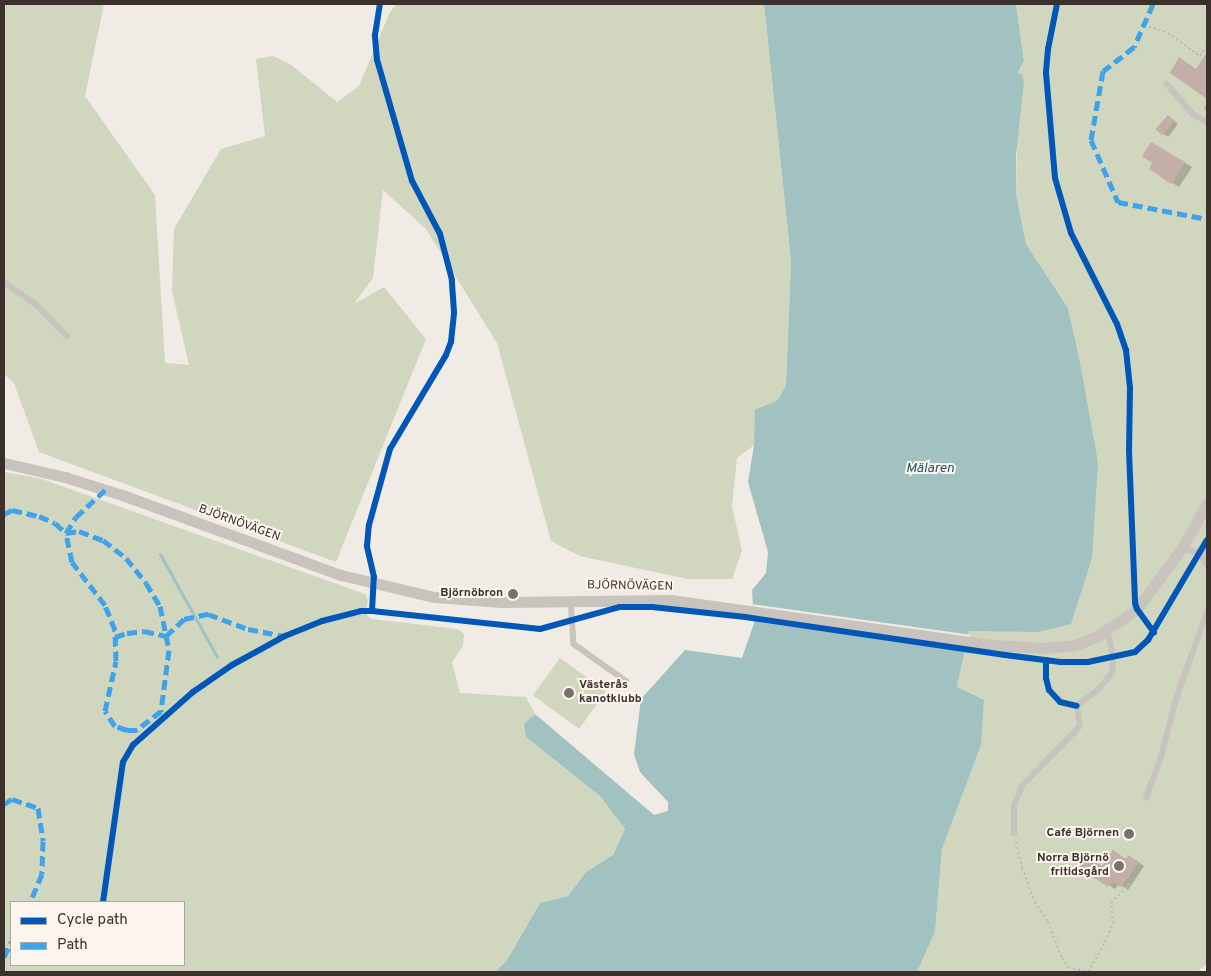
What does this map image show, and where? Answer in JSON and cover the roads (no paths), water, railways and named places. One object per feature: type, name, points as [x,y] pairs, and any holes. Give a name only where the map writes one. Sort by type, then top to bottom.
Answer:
[{"type":"street","name":"BJÖRNÖVÄGEN","points":[[4,463],[65,477],[105,490],[261,548],[374,584],[434,596],[502,602],[671,600],[993,645],[1043,648],[1075,645],[1107,631],[1137,610],[1182,548],[1207,503]]},
{"type":"lane","points":[[1167,84],[1193,114],[1207,122]]},
{"type":"lane","points":[[4,282],[36,304],[67,336]]},
{"type":"lane","points":[[1182,548],[1200,553],[1207,564]]},
{"type":"lane","points":[[1200,553],[1207,549]]},
{"type":"lane","points":[[572,600],[574,644],[626,680]]},
{"type":"lane","points":[[1146,798],[1161,757],[1177,696],[1207,612]]},
{"type":"lane","points":[[1014,834],[1014,806],[1022,786],[1080,726],[1077,706],[1099,689],[1112,673],[1113,656],[1107,631]]},
{"type":"water","name":"Mälaren","points":[[764,4],[1016,4],[1024,61],[1018,73],[1022,75],[1024,81],[1016,155],[1016,194],[1026,244],[1068,308],[1080,363],[1098,462],[1092,558],[1071,624],[1038,632],[969,631],[957,687],[984,700],[981,745],[942,849],[935,932],[917,972],[495,972],[507,960],[540,903],[568,896],[586,872],[613,855],[625,829],[600,796],[526,737],[524,724],[535,714],[654,815],[668,811],[668,802],[640,772],[634,754],[641,699],[685,650],[742,658],[754,623],[752,590],[766,573],[768,552],[748,482],[754,445],[755,410],[778,400],[786,385],[791,261]]},
{"type":"waterway","points":[[160,554],[217,657]]},
{"type":"place","name":"Björnöbron","points":[[513,594]]},
{"type":"place","name":"Västerås kanotklubb","points":[[569,693]]},
{"type":"place","name":"Café Björnen","points":[[1129,834]]},
{"type":"place","name":"Norra Björnö fritidsgård","points":[[1119,866]]}]
